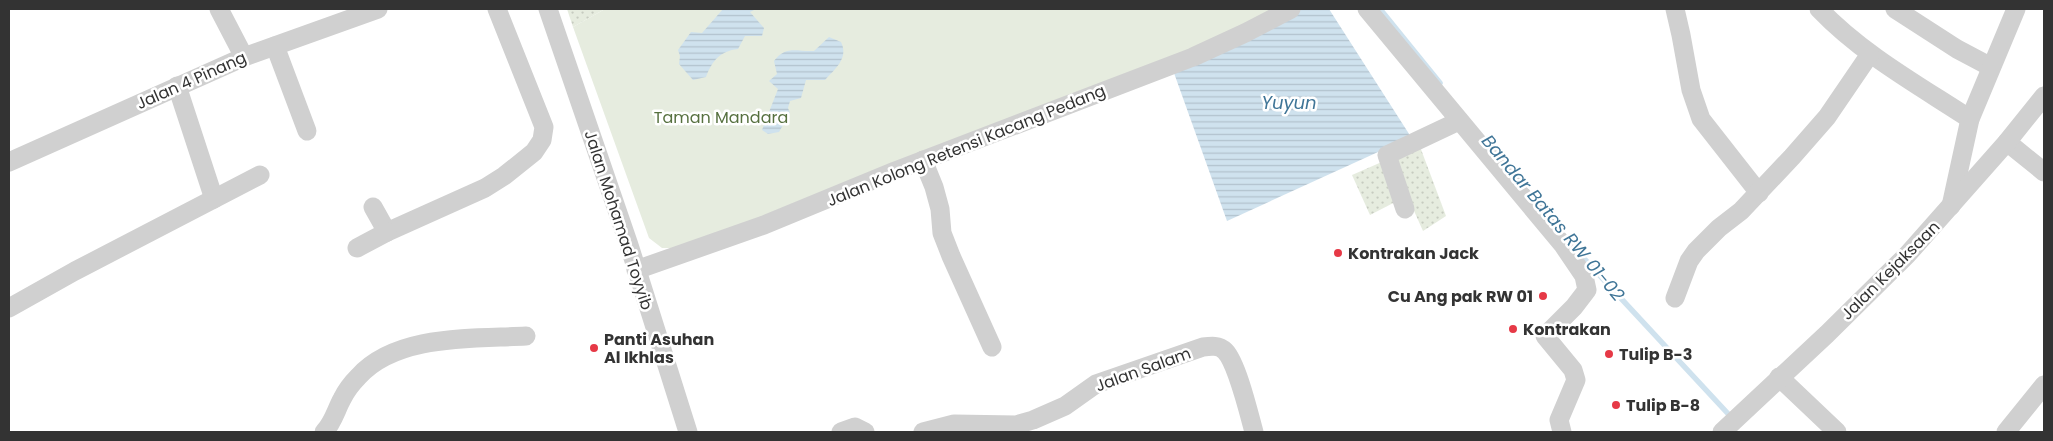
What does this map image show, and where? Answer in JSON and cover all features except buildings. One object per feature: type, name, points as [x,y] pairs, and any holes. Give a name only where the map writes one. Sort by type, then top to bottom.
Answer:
[{"type":"street","points":[[219,9],[244,57]]},
{"type":"street","name":"Jalan 4 Pinang","points":[[9,162],[244,57],[378,9]]},
{"type":"street","points":[[356,248],[485,188],[534,152],[542,140],[544,127],[497,9]]},
{"type":"street","name":"Jalan Mohamad Toyyib","points":[[548,9],[636,270],[688,432]]},
{"type":"street","name":"Jalan Kolong Retensi Kacang Pedang","points":[[636,270],[764,225],[924,160],[1193,57],[1291,9]]},
{"type":"street","points":[[1367,9],[1563,246],[1584,276],[1587,290],[1574,307],[1545,336],[1573,370],[1576,380],[1559,420],[1562,432]]},
{"type":"street","points":[[1674,9],[1681,35],[1691,90],[1701,119],[1759,193]]},
{"type":"street","points":[[1819,9],[1870,54],[1970,119]]},
{"type":"street","points":[[1895,9],[1957,49],[1991,67]]},
{"type":"street","points":[[1950,208],[1970,119],[2016,9]]},
{"type":"street","points":[[275,46],[307,130]]},
{"type":"street","points":[[1675,298],[1689,262],[1696,251],[1759,193],[1827,116],[1870,54]]},
{"type":"street","points":[[177,86],[214,199]]},
{"type":"street","name":"Jalan Kejaksaan","points":[[1722,432],[1827,334],[1907,255],[2007,142],[2044,96]]},
{"type":"street","points":[[1405,209],[1387,155],[1459,121]]},
{"type":"street","points":[[2007,142],[2044,172]]},
{"type":"street","points":[[924,160],[940,209],[942,233],[992,347]]},
{"type":"street","points":[[9,308],[75,271],[260,175]]},
{"type":"street","points":[[373,207],[387,232]]},
{"type":"street","points":[[324,432],[334,418],[343,397],[359,375],[373,364],[394,353],[436,340],[526,336]]},
{"type":"street","name":"Jalan Salam","points":[[923,432],[954,424],[1016,425],[1065,406],[1096,384],[1203,347],[1214,346],[1225,351],[1232,362],[1254,432]]},
{"type":"street","points":[[1779,377],[1837,432]]},
{"type":"street","points":[[2006,432],[2044,385]]},
{"type":"green space","points":[[567,9],[605,9],[573,27]]},
{"type":"green space","name":"Taman Mandara","points":[[605,9],[1273,9],[1210,42],[681,248],[662,248],[649,238],[573,27]]},
{"type":"green space","points":[[1419,144],[1446,216],[1423,231],[1390,157]]},
{"type":"green space","points":[[1384,161],[1401,199],[1370,215],[1352,175]]},
{"type":"water","points":[[723,9],[756,9],[750,12],[764,28],[762,36],[745,36],[738,49],[726,52],[714,62],[706,77],[693,80],[679,64],[680,56],[678,50],[691,32],[702,33]]},
{"type":"water","name":"Yuyun","points":[[1293,9],[1329,9],[1411,137],[1227,221],[1174,73]]},
{"type":"water","points":[[829,37],[841,42],[843,53],[840,63],[825,80],[806,80],[801,98],[790,101],[788,108],[790,113],[779,132],[768,134],[762,130],[778,89],[769,81],[777,74],[774,61],[778,56],[787,51],[814,51]]},
{"type":"waterway","name":"Bandar Batas RW 01-02","points":[[1380,9],[1440,83]]},
{"type":"waterway","name":"Bandar Batas RW 01-02","points":[[1577,251],[1732,418]]},
{"type":"place","name":"Kontrakan Jack","points":[[1338,253]]},
{"type":"place","name":"Cu Ang pak RW 01","points":[[1543,296]]},
{"type":"place","name":"Kontrakan","points":[[1513,329]]},
{"type":"place","name":"Panti Asuhan Al Ikhlas","points":[[594,348]]},
{"type":"place","name":"Tulip B-3","points":[[1609,354]]},
{"type":"place","name":"Tulip B-8","points":[[1616,405]]}]
